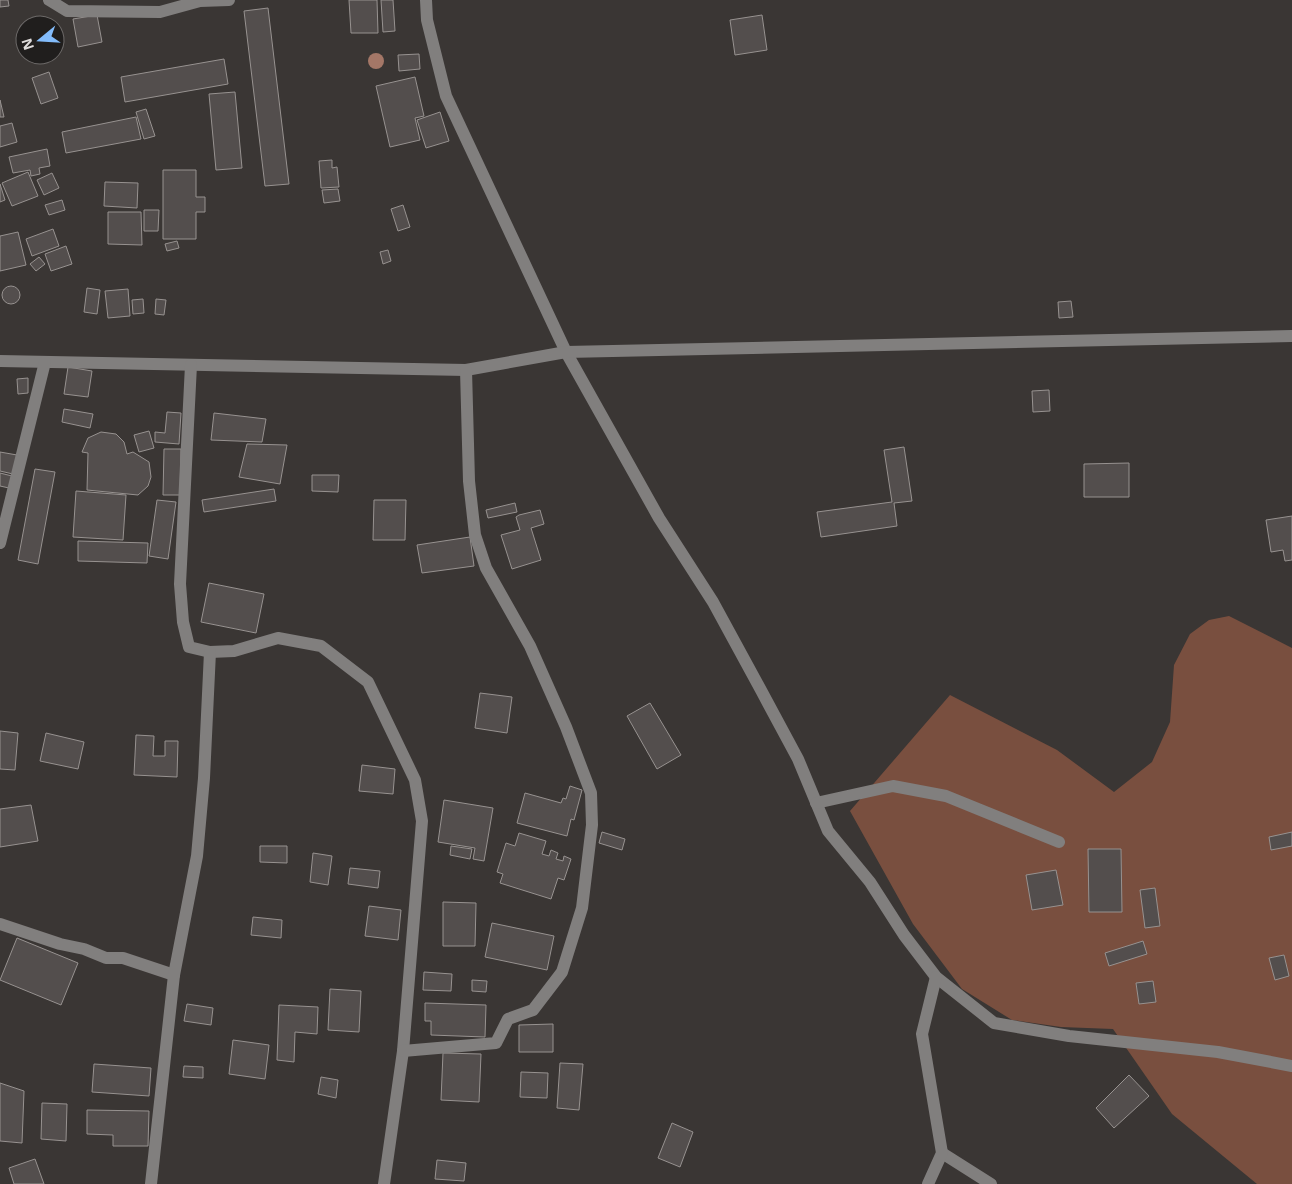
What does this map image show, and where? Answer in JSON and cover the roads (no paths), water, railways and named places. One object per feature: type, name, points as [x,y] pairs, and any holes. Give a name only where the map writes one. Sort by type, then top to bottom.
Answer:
[{"type":"street","points":[[49,0],[67,10],[160,12],[200,1],[229,0]]},
{"type":"street","points":[[426,0],[427,20],[446,96],[566,352],[659,518],[713,602],[798,759],[828,831],[870,882],[904,935],[936,977],[994,1023],[1069,1036],[1218,1052],[1292,1066]]},
{"type":"street","points":[[0,361],[466,370],[566,352],[1292,336]]},
{"type":"street","points":[[0,543],[45,362]]},
{"type":"street","points":[[191,365],[180,584],[183,622],[189,647],[210,652],[234,651],[278,638],[321,646],[368,682],[415,780],[422,821],[403,1051],[384,1184]]},
{"type":"street","points":[[403,1051],[496,1043],[508,1019],[533,1010],[562,972],[582,908],[592,825],[591,793],[566,727],[530,646],[486,568],[475,535],[469,481],[466,370]]},
{"type":"street","points":[[151,1184],[174,975],[197,856],[204,778],[210,652]]},
{"type":"street","points":[[816,803],[893,786],[946,796],[1059,842]]},
{"type":"street","points":[[0,924],[60,944],[84,949],[106,958],[123,958],[174,975]]},
{"type":"street","points":[[928,1184],[942,1153],[922,1034],[936,977]]},
{"type":"street","points":[[942,1153],[991,1184]]}]
